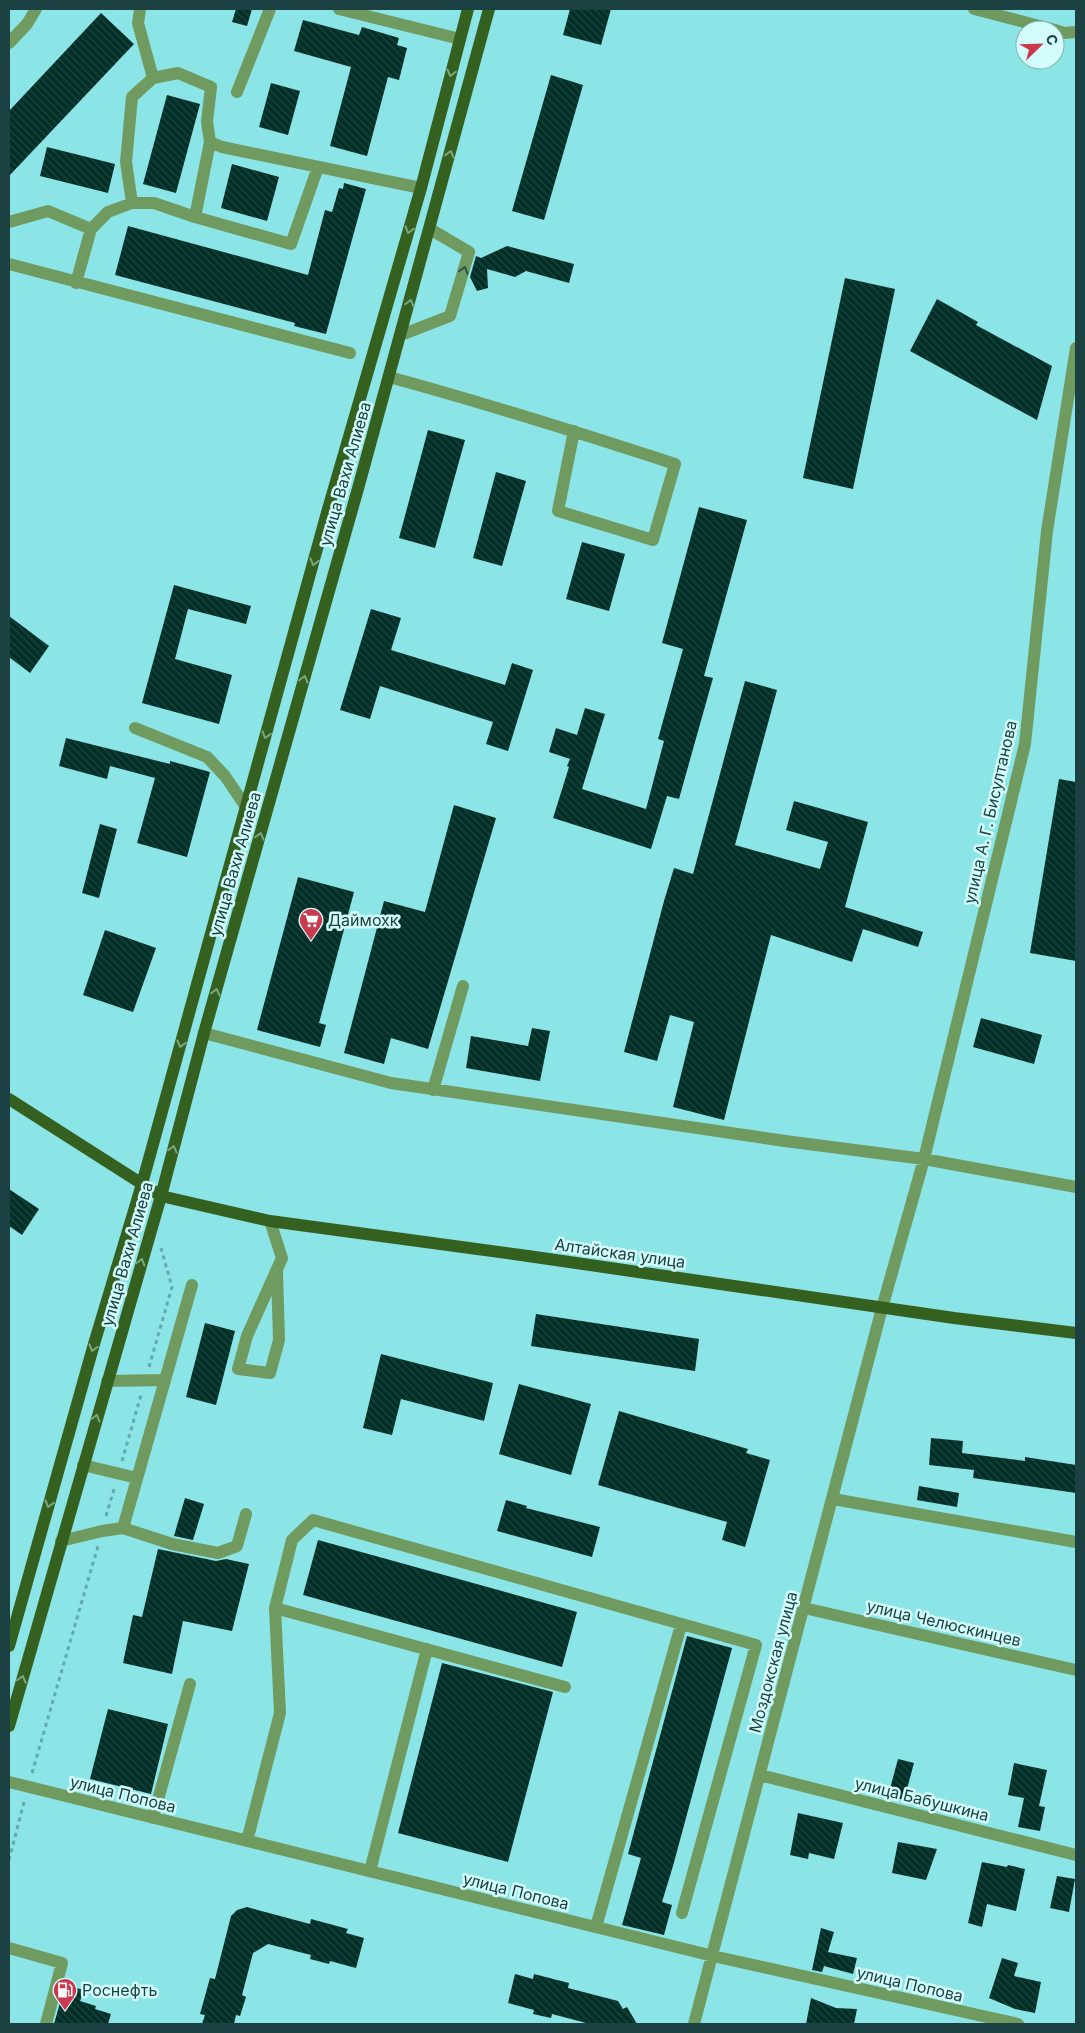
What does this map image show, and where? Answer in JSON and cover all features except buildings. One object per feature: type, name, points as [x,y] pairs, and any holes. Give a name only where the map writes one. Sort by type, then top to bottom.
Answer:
[{"type":"main road","name":"улица Вахи Алиева","points":[[9,1646],[94,1344],[142,1184],[420,188],[468,9]]},
{"type":"main road","name":"улица Вахи Алиева","points":[[9,1726],[161,1196],[204,1033],[401,335],[489,9]]},
{"type":"main road","name":"Алтайская улица","points":[[9,1100],[161,1196],[270,1221],[528,1256],[882,1308],[1076,1333]]},
{"type":"street","points":[[9,43],[27,24],[36,9]]},
{"type":"street","points":[[140,9],[138,23],[153,78]]},
{"type":"street","points":[[237,92],[270,9]]},
{"type":"street","points":[[339,9],[460,39]]},
{"type":"street","points":[[974,9],[1016,20]]},
{"type":"street","points":[[132,202],[126,162],[132,98],[153,78],[178,73],[211,87],[207,122],[210,142],[195,217]]},
{"type":"street","points":[[210,142],[222,148],[420,188]]},
{"type":"street","points":[[76,283],[91,229],[108,212],[132,202],[154,203],[195,217],[291,244],[318,167]]},
{"type":"street","points":[[9,222],[48,210],[91,229]]},
{"type":"street","points":[[401,335],[450,316],[469,252],[430,229]]},
{"type":"street","points":[[9,264],[350,354]]},
{"type":"street","name":"улица А. Г. Бисултанова","points":[[882,1308],[924,1160],[1025,744],[1047,531],[1076,348]]},
{"type":"street","points":[[389,376],[574,431],[675,464],[653,540],[558,511],[574,431]]},
{"type":"street","points":[[135,728],[208,757],[225,776],[246,807]]},
{"type":"street","points":[[433,1090],[463,986]]},
{"type":"street","points":[[204,1033],[391,1083],[924,1160],[1076,1187]]},
{"type":"street","points":[[270,1221],[282,1258],[247,1336],[238,1369],[270,1373],[279,1340],[277,1272]]},
{"type":"street","points":[[123,1528],[192,1285]]},
{"type":"street","name":"Моздокская улица","points":[[694,2024],[882,1308]]},
{"type":"street","points":[[107,1381],[165,1380]]},
{"type":"street","points":[[83,1465],[137,1478]]},
{"type":"street","points":[[833,1499],[1076,1542]]},
{"type":"street","points":[[61,1541],[123,1528],[172,1544],[218,1554],[237,1546],[246,1514]]},
{"type":"street","points":[[246,1841],[280,1713],[275,1608],[292,1540],[313,1520],[756,1645],[682,1912]]},
{"type":"street","points":[[275,1608],[565,1686]]},
{"type":"street","name":"улица Челюскинцев","points":[[804,1608],[1076,1670]]},
{"type":"street","points":[[596,1927],[681,1625]]},
{"type":"street","points":[[370,1871],[427,1649]]},
{"type":"street","points":[[153,1818],[190,1684]]},
{"type":"street","name":"улица Бабушкина","points":[[760,1775],[1076,1855]]},
{"type":"street","name":"улица Попова","points":[[9,1782],[713,1956],[1018,2024]]},
{"type":"street","points":[[9,1948],[62,1963],[46,2024]]},
{"type":"path","points":[[9,1860],[28,1787],[172,1287],[158,1240]]},
{"type":"place","name":"Даймохк","points":[[311,941]]},
{"type":"place","name":"Роснефть","points":[[65,2011]]}]
